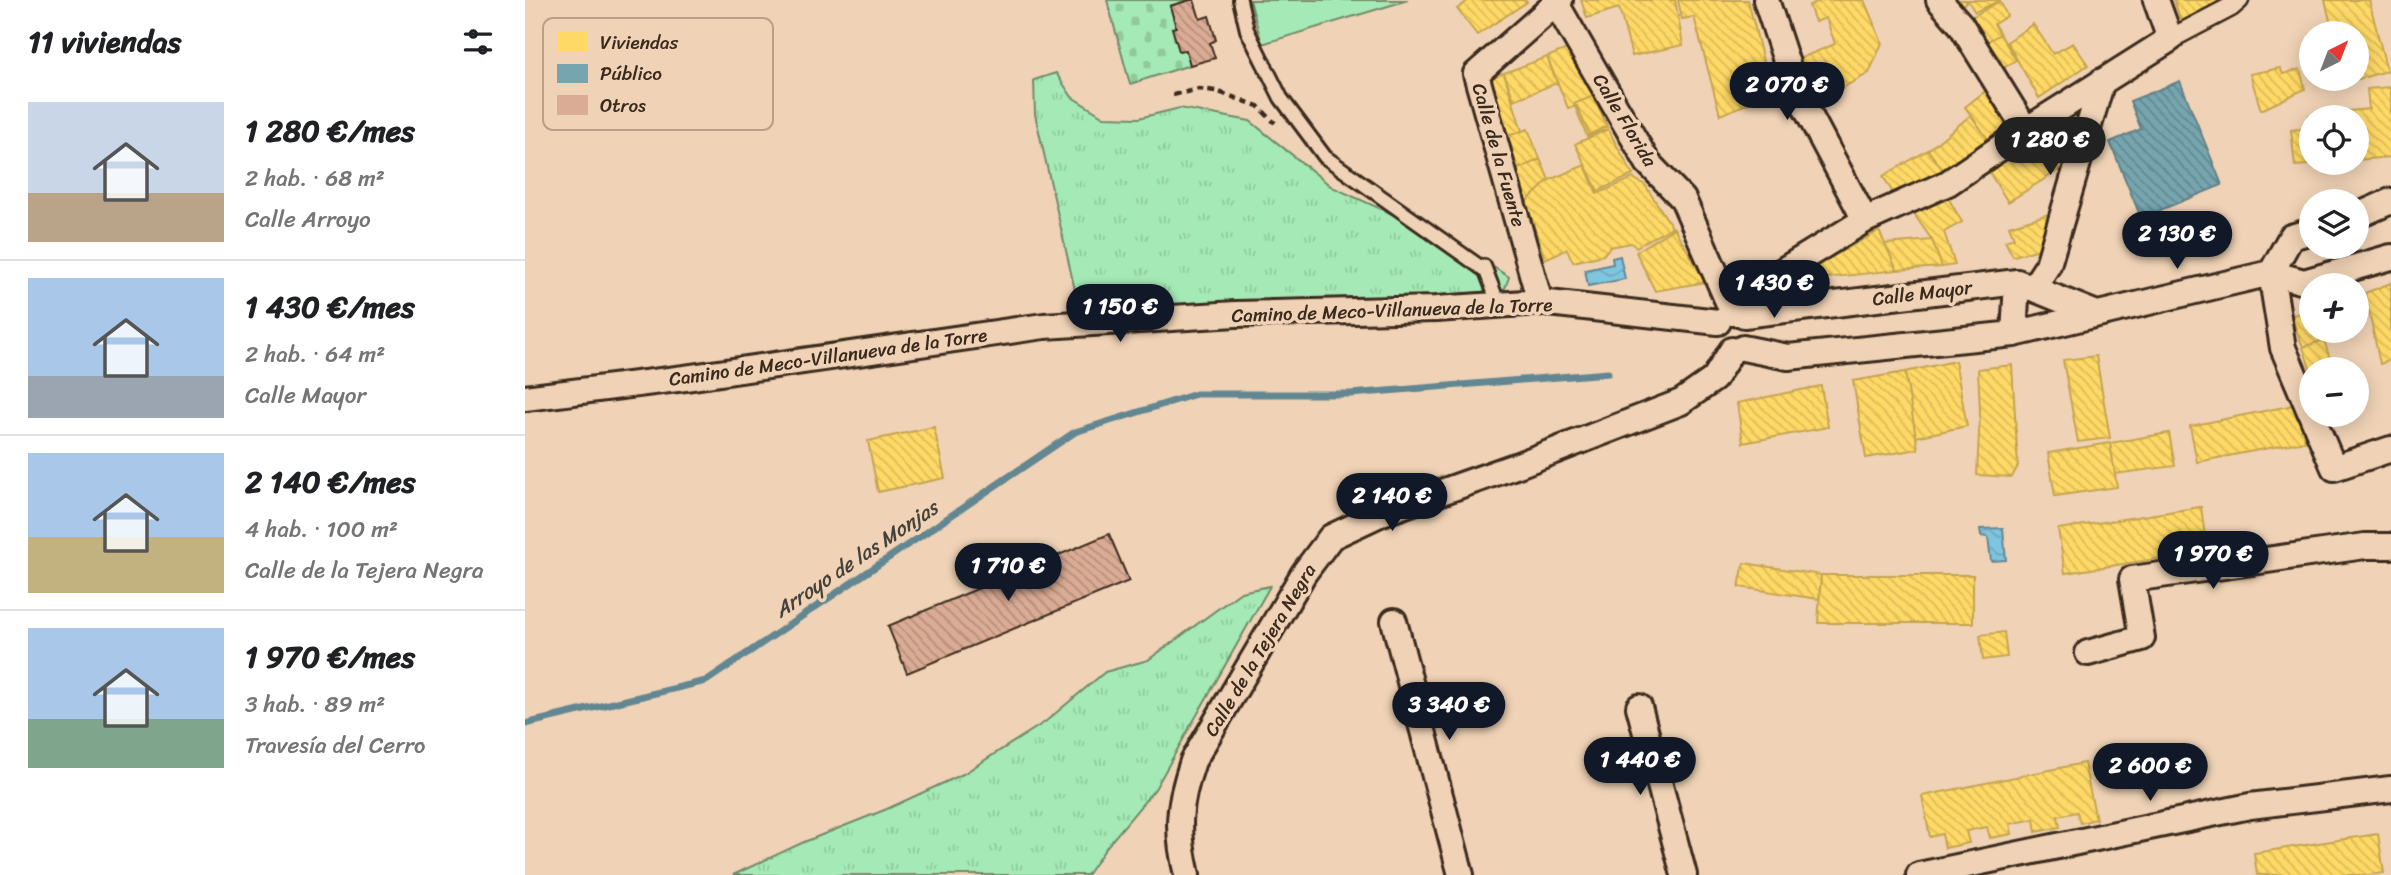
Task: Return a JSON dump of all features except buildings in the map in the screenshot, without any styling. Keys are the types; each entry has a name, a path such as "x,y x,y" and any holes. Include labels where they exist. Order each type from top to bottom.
{"street":[{"path":"1766,0 1795,88 1865,220"},
{"path":"1938,0 1961,25 2026,130"},
{"path":"2156,0 2170,39"},
{"path":"2238,0 2231,7 2170,39 1948,183 1865,220 1769,279 1716,333 1718,340 1725,348 1788,357 2014,334 2271,273 2304,282 2391,257"},
{"name":"Calle de la Fuente","path":"1541,302 1476,74 1556,1"},
{"name":"Calle Florida","path":"1556,1 1647,163 1683,199 1733,316"},
{"path":"2014,334 2025,285 2048,265 2102,82"},
{"path":"2369,211 2391,201"},
{"path":"2299,235 2291,237 2271,273 2283,348 2334,468 2391,449"},
{"name":"Calle Mayor","path":"1733,316 2025,285 2094,313"},
{"name":"Camino de Meco-Villanueva de la Torre","path":"525,398 685,378 1044,326 1236,314 1436,309 1541,302 1733,316"},
{"path":"1733,316 1752,323 1753,334 1749,344 1738,349"},
{"name":"Calle de la Tejera Negra","path":"1187,875 1179,845 1181,795 1193,761 1298,582 1331,537 1382,513 1518,465 1681,402 1714,379 1738,349"},
{"path":"2088,653 2142,638 2132,579 2365,546 2391,546"},
{"path":"1394,621 1461,875"},
{"path":"1639,707 1684,875"},
{"path":"1919,875 2251,806 2391,789"}],"lane":[{"path":"1240,0 1247,30 1281,98 1325,157 1486,271"},
{"path":"1480,257 1499,305"}],"path":[{"path":"1173,95 1199,89 1216,92 1258,106 1284,131"}],"green space":[{"path":"1107,0 1190,0 1170,6 1176,27 1173,28 1186,50 1190,65 1130,84"},
{"path":"1250,0 1408,0 1262,44"},
{"path":"1056,73 1072,97 1104,117 1139,118 1180,108 1250,121 1332,187 1452,241 1509,277 1499,305 1079,308 1035,114 1034,80"},
{"path":"1270,586 1155,789 1108,845 1087,875 733,875 963,774 1045,722 1105,672 1148,660 1241,592"}],"water":[{"path":"1620,256 1625,279 1588,286 1585,270 1613,264 1612,258"},
{"path":"2003,528 2006,560 1991,561 1988,537 1981,536 1980,529"}],"waterway":[{"name":"Arroyo de las Monjas","path":"525,724 706,681 1075,432 1196,394 1350,394 1608,373"}]}
